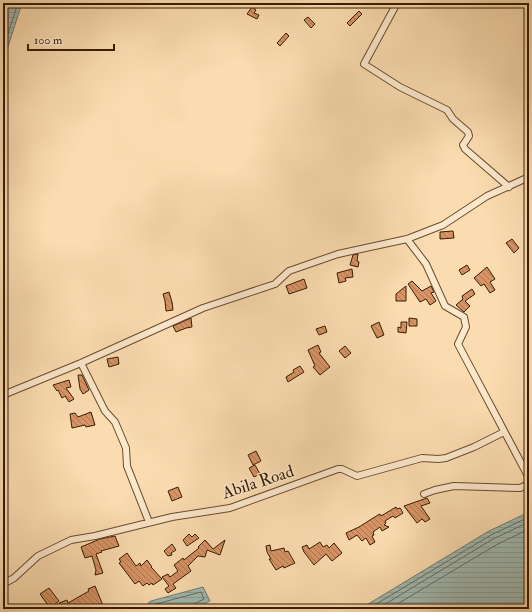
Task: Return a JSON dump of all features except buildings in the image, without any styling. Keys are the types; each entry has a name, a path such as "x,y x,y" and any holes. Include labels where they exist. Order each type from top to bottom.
{"street":[{"path":"398,3 364,64 400,87 447,110 453,119 468,132 468,136 463,144 465,149 509,187"},
{"path":"3,395 82,363 202,308 275,284 289,271 338,254 407,239 443,225 487,196 529,177"},
{"path":"407,239 426,264 445,306 464,318 466,327 458,344 529,478"},
{"path":"82,363 106,411 115,422 126,448 126,466 149,522"},
{"name":"Abila Road","path":"3,584 14,578 38,556 66,542 149,522 198,512 230,508 338,469 342,469 357,476 422,458 446,458 474,447 504,432"},
{"path":"424,494 454,486 520,488 529,484"}],"water":[{"path":"3,3 22,3 3,62"},
{"path":"529,512 529,609 360,609 489,531"},
{"path":"203,587 210,601 193,609 151,609 148,603 151,601"}]}
